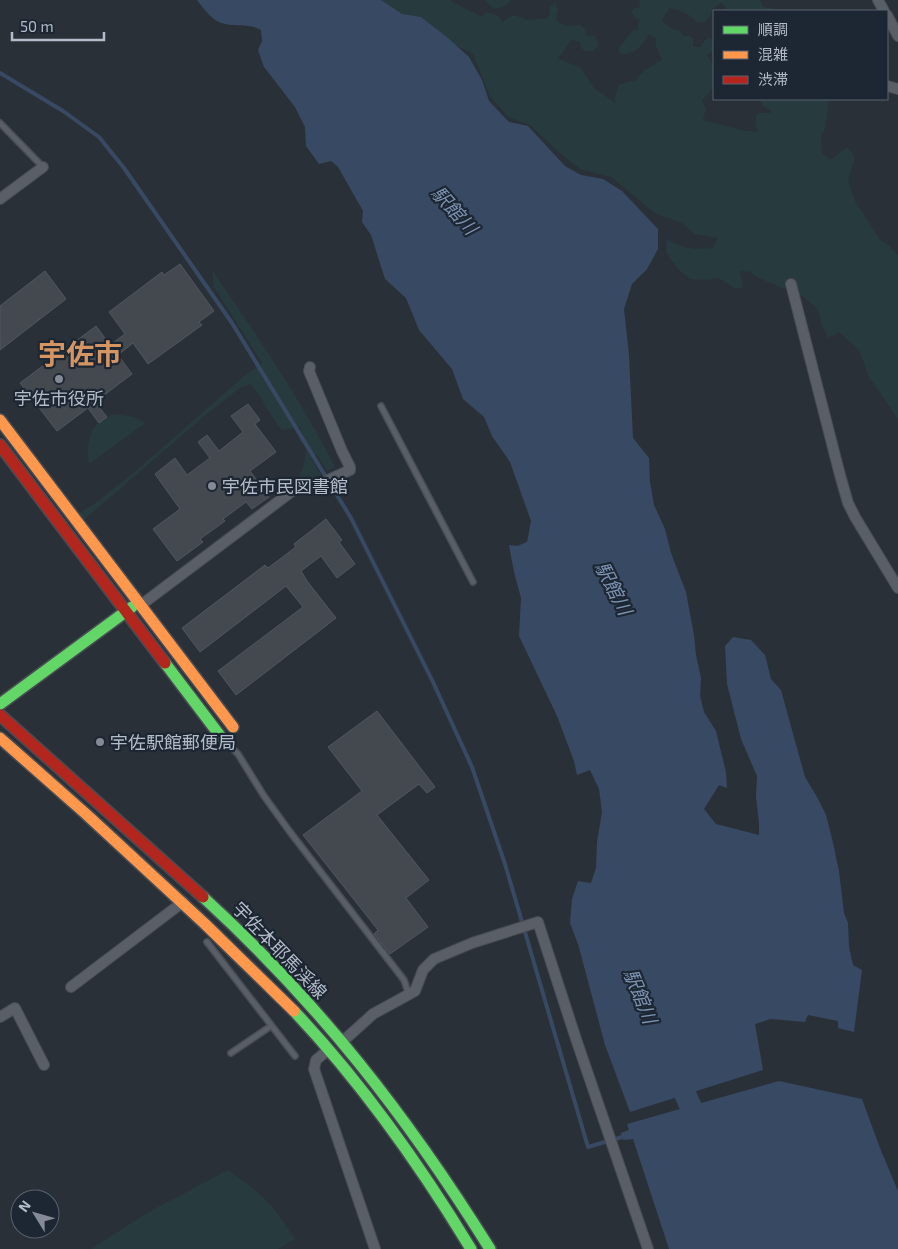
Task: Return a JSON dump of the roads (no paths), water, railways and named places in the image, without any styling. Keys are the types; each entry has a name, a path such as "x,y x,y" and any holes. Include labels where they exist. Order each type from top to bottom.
{"main road":[{"path":"0,420 233,727"},
{"path":"0,445 221,737"},
{"path":"0,704 126,611 139,604"},
{"name":"宇佐本耶馬渓線","path":"0,715 224,916 295,988 385,1094 426,1149 490,1249"},
{"name":"宇佐本耶馬渓線","path":"0,738 183,902 248,963 305,1022 401,1141 438,1194 471,1249"}],"street":[{"path":"888,18 898,36"},
{"path":"0,199 43,167"},
{"path":"791,284 848,504 898,588"},
{"path":"139,604 299,486 324,482 350,470 309,371 310,367"},
{"path":"71,987 183,902"},
{"path":"342,1042 373,1014 409,995 416,988 423,970 434,959 472,943 538,922 648,1249"},
{"path":"0,1017 16,1008 44,1065"},
{"path":"328,1050 316,1060 314,1069 375,1249"}],"lane":[{"path":"0,123 43,167"},
{"path":"381,406 473,582"},
{"path":"221,737 238,754 270,804 404,980 409,995"},
{"path":"207,942 295,1056"},
{"path":"232,1053 271,1026"}],"water":[{"path":"197,0 381,0 402,14 421,17 469,57 482,80 489,101 509,122 528,126 565,166 581,175 603,179 622,191 658,229 658,249 647,269 632,284 624,309 629,355 633,438 649,458 650,482 654,505 665,529 671,553 686,592 701,678 700,696 704,712 716,731 726,772 727,788 719,785 704,809 716,824 759,835 756,797 757,776 741,739 727,684 725,646 733,637 751,640 765,655 771,679 781,690 805,777 826,815 839,871 853,965 862,970 854,1032 838,1028 838,1021 808,1015 805,1022 771,1019 755,1024 763,1070 630,1112 605,1045 578,944 570,923 572,899 578,881 591,883 596,868 597,842 602,812 599,789 590,770 577,775 574,761 557,716 519,636 521,598 509,545 517,546 527,542 531,521 510,462 492,436 484,417 463,399 452,369 419,330 406,298 385,279 371,235 362,222 363,211 338,167 331,161 319,164 306,146 305,127 295,107 264,67 258,50 262,41 261,30 248,26 221,23 209,15"},
{"path":"779,1081 862,1099 898,1191 898,1249 669,1249 633,1139 623,1140 621,1133 629,1130 627,1124"}],"waterway":[{"path":"0,73 63,111 99,137 124,168 232,323 351,518 433,682 472,767 505,864 588,1147 622,1137"},
{"name":"駅館川","path":"673,1067 703,1134"}],"place":[{"name":"宇佐市役所","path":"59,379"},
{"name":"宇佐市民図書館","path":"212,486"},
{"name":"宇佐駅館郵便局","path":"100,742"}],"district":[{"name":"宇佐市","path":"80,353"}]}
